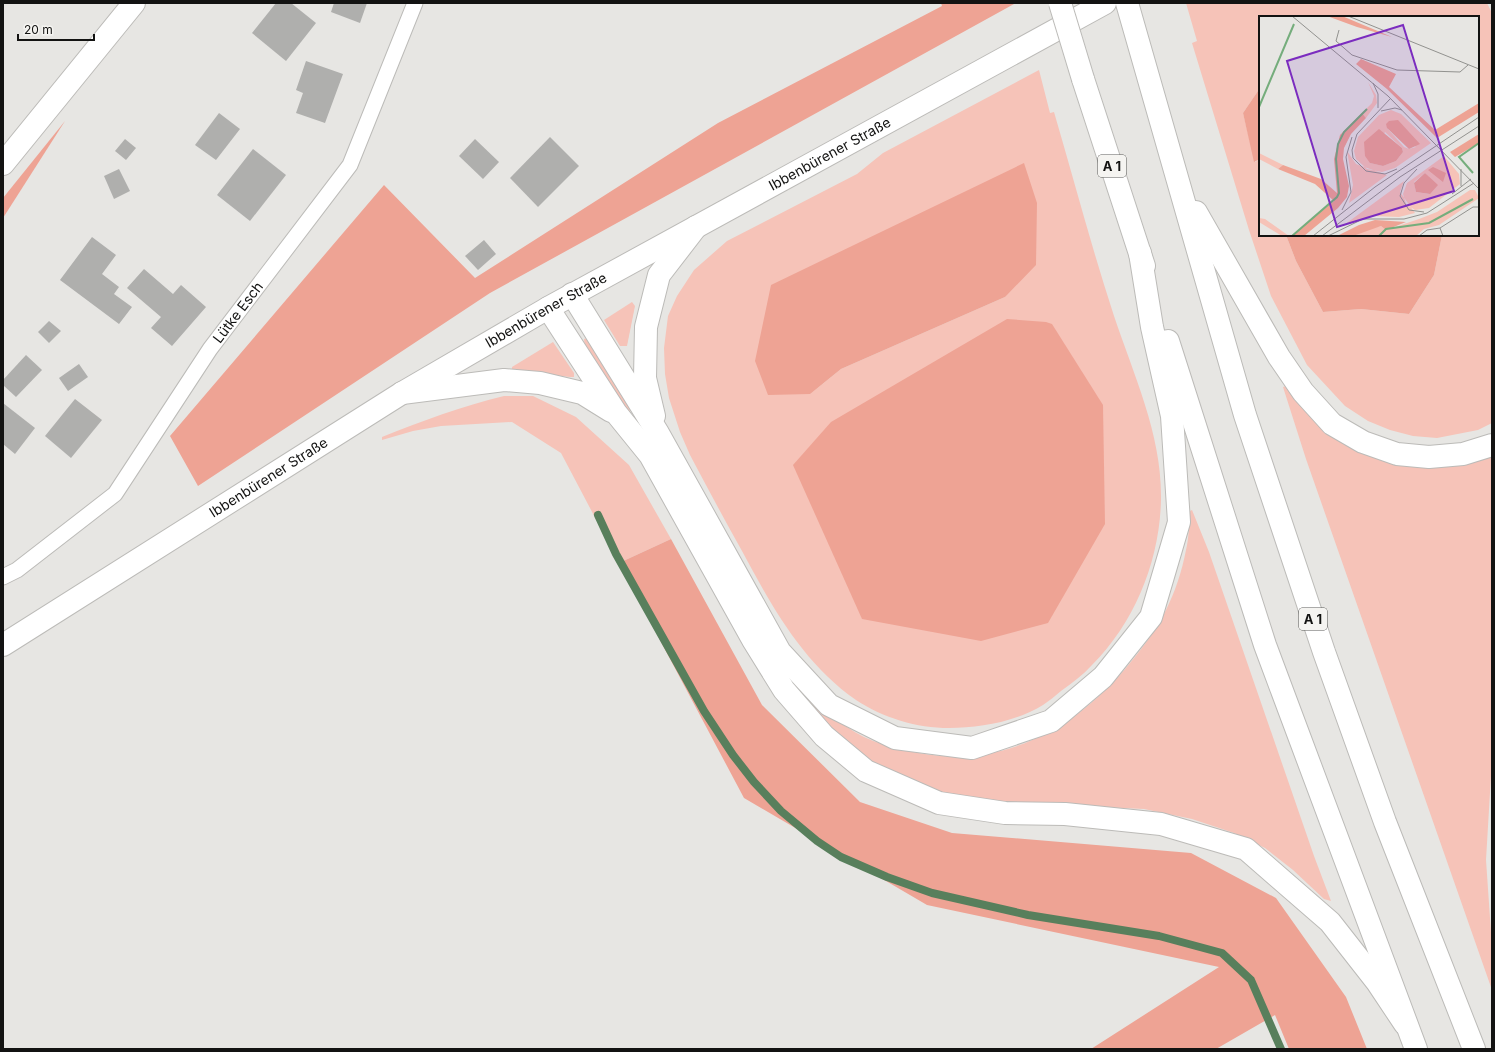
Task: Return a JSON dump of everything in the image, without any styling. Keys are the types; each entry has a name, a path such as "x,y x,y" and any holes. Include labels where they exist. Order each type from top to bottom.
{"main road":[{"path":"3,164 134,3"},
{"name":"A 1","path":"1060,3 1265,645 1416,1049"},
{"name":"Ibbenbürener Straße","path":"3,644 402,393 572,294 1105,3"},
{"name":"A 1","path":"1127,3 1245,415 1324,652 1386,822 1474,1049"},
{"path":"1178,181 1279,357 1303,392 1332,424 1363,442 1397,454 1429,457 1456,455 1492,445"},
{"path":"658,433 645,378 646,327 659,275 696,227"},
{"path":"572,294 658,433 780,652 829,705 895,738 972,748 1051,721 1103,677 1151,617 1179,522 1172,416 1152,327 1140,253"},
{"path":"548,308 616,413 650,455 753,640 784,690 824,736 866,772 939,803 1006,813 1065,814 1162,824 1246,849 1330,922 1377,982 1406,1024"},
{"path":"402,393 504,380 540,383 582,393 616,413"}],"lane":[{"name":"Lütke Esch","path":"3,577 17,570 115,494 210,349 350,165 415,3"}],"shaded area":[{"path":"941,3 1014,4 490,293 198,486 170,436 384,185 475,278 718,123 942,6"},
{"path":"1186,3 1487,3 1492,13 1492,423 1478,430 1437,438 1413,436 1390,430 1368,421 1345,406 1307,365 1271,296 1249,230 1192,43 1197,41"},
{"path":"1039,70 1050,113 1054,112 1106,291 1138,383 1152,429 1157,452 1161,499 1160,522 1156,545 1142,589 1121,630 1089,669 1045,703 1021,716 997,723 961,728 937,728 901,721 877,712 856,700 820,669 790,633 753,572 690,455 680,432 669,398 665,374 664,348 668,316 677,296 694,270 727,241 857,174 883,153","holes":["1037,204 1005,297 841,369 810,394"]},
{"path":"1259,89 1259,160 1254,162 1243,113"},
{"path":"65,121 3,218 3,198"},
{"path":"1024,163 1037,203 1036,265 1005,297 841,369 810,394 768,395 755,361 771,285"},
{"path":"1286,236 1442,236 1434,275 1409,314 1361,309 1323,312 1296,261"},
{"path":"632,302 635,306 627,346 620,346 604,320"},
{"path":"1007,319 1046,322 1052,324 1103,405 1105,524 1048,623 981,641 862,619 793,465 831,422"},
{"path":"588,338 631,408 629,412 626,411 585,349 584,339"},
{"path":"553,342 574,373 574,377 512,370 512,367"},
{"path":"1286,386 1365,451 1492,455 1492,759 1486,860 1492,947 1492,990 1306,459 1283,387"},
{"path":"504,396 533,396 576,417 629,465 671,539 619,563 561,453 512,422 441,426 413,431 382,440 382,437 457,409"},
{"path":"1192,510 1209,552 1331,901 1324,899 1293,870 1265,848 1234,833 1192,819 1144,809 997,802 956,797 893,777 844,744 795,689 797,686 829,714 855,732 874,741 904,750 938,756 970,756 1001,751 1030,741 1058,727 1084,709 1108,687 1150,638 1166,610 1178,581 1187,545 1190,511"},
{"path":"671,539 762,705 860,802 952,833 1191,853 1276,898 1346,997 1367,1049 1289,1049 1275,1015 1216,1049 1091,1049 1219,967 927,905 744,798 619,563"}],"building":[{"path":"276,3 291,3 316,23 286,61 252,33"},
{"path":"334,3 367,3 360,23 331,12"},
{"path":"306,61 343,74 325,123 296,113 303,93 296,90"},
{"path":"219,113 240,129 216,160 195,145"},
{"path":"550,137 579,166 538,207 510,178"},
{"path":"125,139 136,148 126,160 115,151"},
{"path":"475,139 499,162 483,179 459,156"},
{"path":"253,149 286,175 250,221 217,195"},
{"path":"119,169 130,191 114,199 104,176"},
{"path":"92,237 116,255 102,274 119,287 114,294 132,307 119,324 60,280"},
{"path":"484,240 496,254 478,270 465,256"},
{"path":"144,269 173,294 181,285 206,307 172,346 151,328 161,317 127,288"},
{"path":"49,321 61,331 49,343 38,332"},
{"path":"26,355 42,370 16,397 3,385 3,380"},
{"path":"79,364 88,377 68,391 59,378"},
{"path":"75,399 102,420 71,458 45,436"},
{"path":"3,403 35,428 15,454 3,444"}],"waterway":[{"path":"598,515 616,554 704,711 733,755 754,782 781,811 817,841 841,857 887,877 932,893 1028,915 1159,936 1222,953 1251,980 1281,1049"}]}
